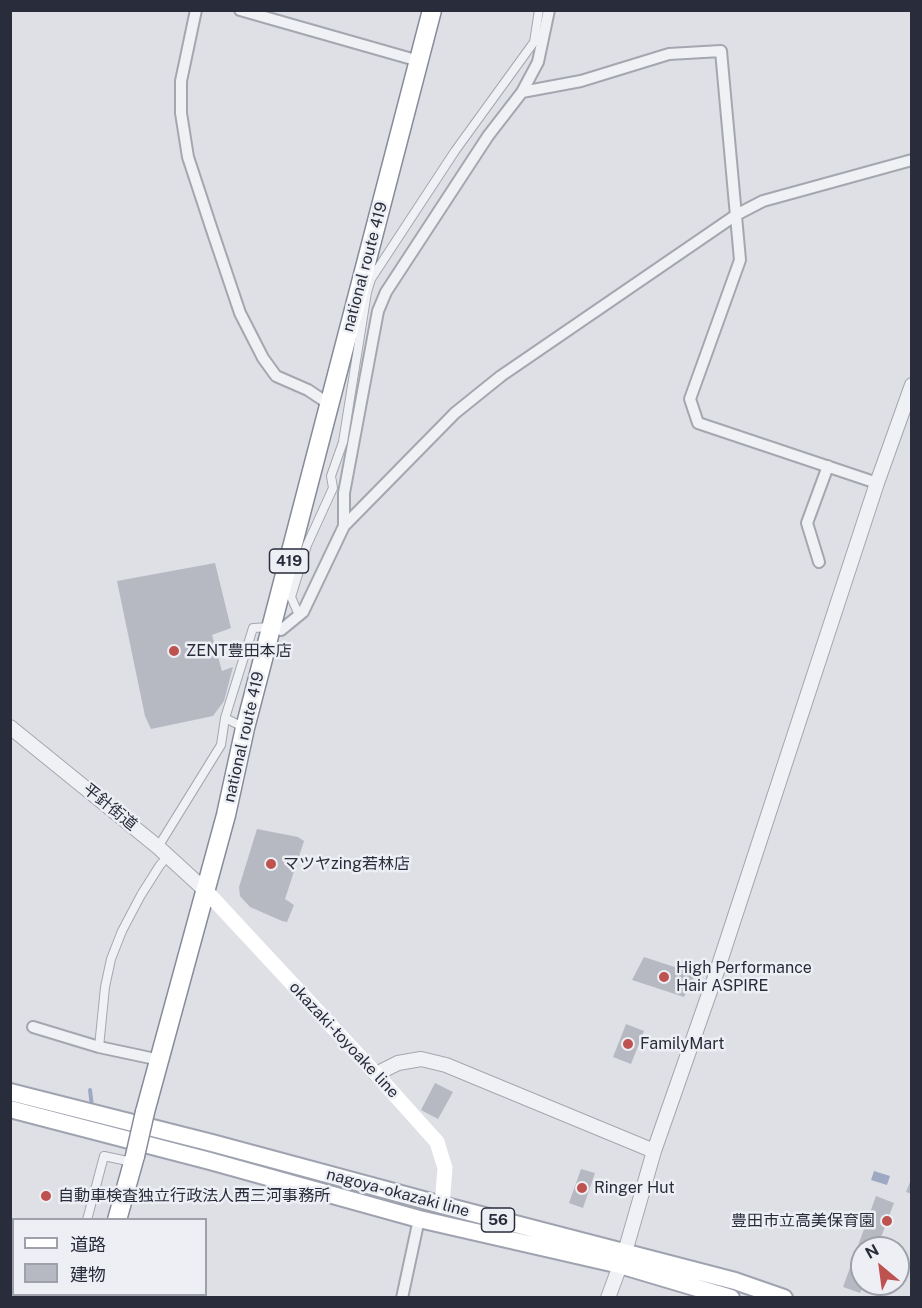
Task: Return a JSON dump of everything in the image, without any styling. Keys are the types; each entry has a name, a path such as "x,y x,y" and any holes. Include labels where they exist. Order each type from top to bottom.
{"highway":[{"name":"national route 419","path":"118,1218 226,815 244,728 432,10"}],"main road":[{"name":"okazaki-toyoake line","path":"206,891 437,1142 445,1168 442,1205"},
{"name":"nagoya-okazaki line","path":"10,1092 224,1146 442,1205 622,1258 731,1298"},
{"name":"nagoya-okazaki line","path":"10,1108 419,1219 735,1281 784,1298"}],"street":[{"path":"196,10 181,81 181,113 188,157 240,313 263,358 276,376 308,390 329,404"},
{"path":"240,10 419,61"},
{"path":"298,615 291,597 307,545 333,488 331,476 342,442 366,292 371,279 455,151 534,42 539,10"},
{"path":"344,526 344,493 378,311 386,292 488,136 522,92 538,62 549,10"},
{"path":"522,92 581,81 669,54 721,51 740,260 690,399 698,423 877,483"},
{"path":"99,1047 105,987 111,959 122,931 160,865 163,851 221,745 225,718 253,628 272,627 281,630 303,612 344,526 455,413 501,376 736,215 763,201 912,160"},
{"path":"608,1298 654,1151 716,974 877,483 912,385"},
{"path":"819,562 807,524 828,466"},
{"path":"225,718 244,728"},
{"name":"平針街道","path":"10,727 163,851 206,891"},
{"path":"33,1027 99,1047 160,1060"},
{"path":"376,1074 398,1063 421,1059 446,1065 654,1151"},
{"path":"88,1218 104,1156 134,1159"},
{"path":"402,1298 419,1219"}],"water":[{"path":"874,1171 890,1176 887,1185 871,1180"}],"building":[{"name":"ZENT豊田本店","path":"215,563 231,628 212,635 222,671 233,667 224,701 213,716 151,729 145,716 117,581"},
{"name":"マツヤzing若林店","path":"257,829 298,837 304,841 285,899 294,905 287,922 250,907 240,896 239,887"},
{"name":"High Performance Hair ASPIRE","path":"644,957 696,974 684,997 632,980"},
{"name":"FamilyMart","path":"626,1024 644,1031 631,1064 613,1057"},
{"path":"435,1083 453,1092 438,1119 421,1110"},
{"name":"Ringer Hut","path":"581,1169 595,1173 583,1208 569,1203"},
{"path":"912,1177 912,1194 906,1192"},
{"path":"876,1196 894,1203 882,1236 861,1236"},
{"path":"850,1268 850,1289 843,1287"}],"waterway":[{"path":"90,1090 92,1107"}],"place":[{"name":"ZENT豊田本店","path":"174,651"},
{"name":"マツヤzing若林店","path":"271,864"},
{"name":"High Performance Hair ASPIRE","path":"664,977"},
{"name":"FamilyMart","path":"628,1044"},
{"name":"Ringer Hut","path":"582,1188"},
{"name":"自動車検査独立行政法人西三河事務所","path":"46,1196"},
{"name":"豊田市立高美保育園","path":"887,1221"}]}
